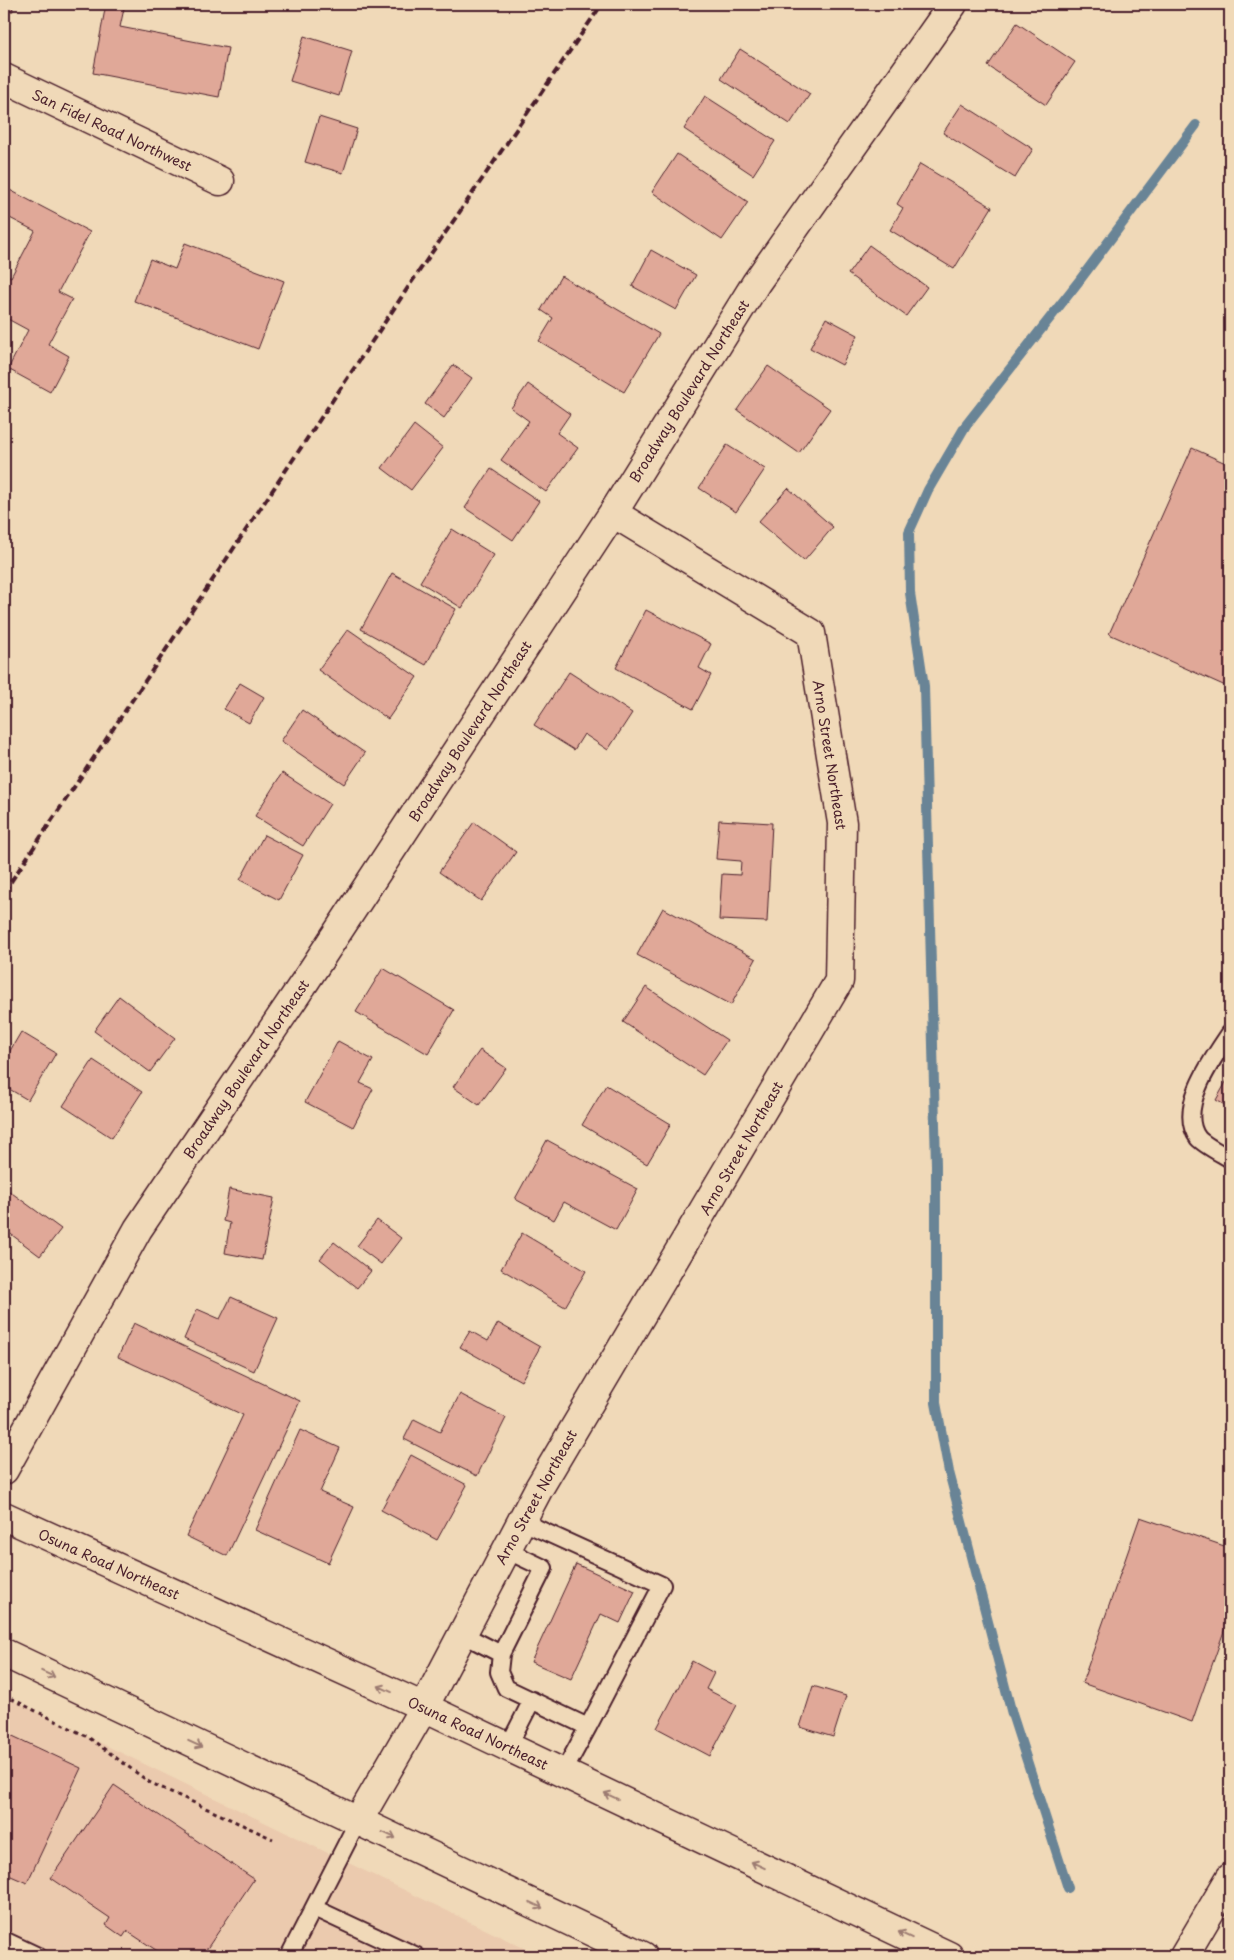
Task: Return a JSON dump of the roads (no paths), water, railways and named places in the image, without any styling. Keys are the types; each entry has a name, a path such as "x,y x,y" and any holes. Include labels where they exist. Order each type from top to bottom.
{"street":[{"name":"Broadway Boulevard Northeast","path":"4,1470 138,1229 312,972 613,513 756,283 954,4"},
{"name":"San Fidel Road Northwest","path":"4,78 220,181"},
{"name":"Arno Street Northeast","path":"358,1821 424,1707 539,1488 839,981 842,823 811,633 613,513"},
{"name":"Osuna Road Northeast","path":"4,1516 424,1707 948,1956"},
{"path":"4,1653 643,1956"},
{"path":"1184,1956 1230,1878"}],"lane":[{"path":"1230,1033 1204,1072 1194,1099 1192,1121 1198,1138 1230,1159"},
{"path":"521,1521 662,1585 563,1773"},
{"path":"506,1550 544,1568 501,1654 499,1672 506,1688 588,1726"},
{"path":"462,1634 501,1654"},
{"path":"508,1747 532,1700"},
{"path":"289,1956 358,1821"},
{"path":"314,1908 416,1956"},
{"path":"4,1940 38,1956"}],"waterway":[{"path":"1068,1888 1012,1714 949,1472 936,1403 936,1165 924,686 910,593 909,532 928,490 966,425 1079,281 1196,125"}],"railway":[{"path":"4,892 411,283 602,4"}]}
